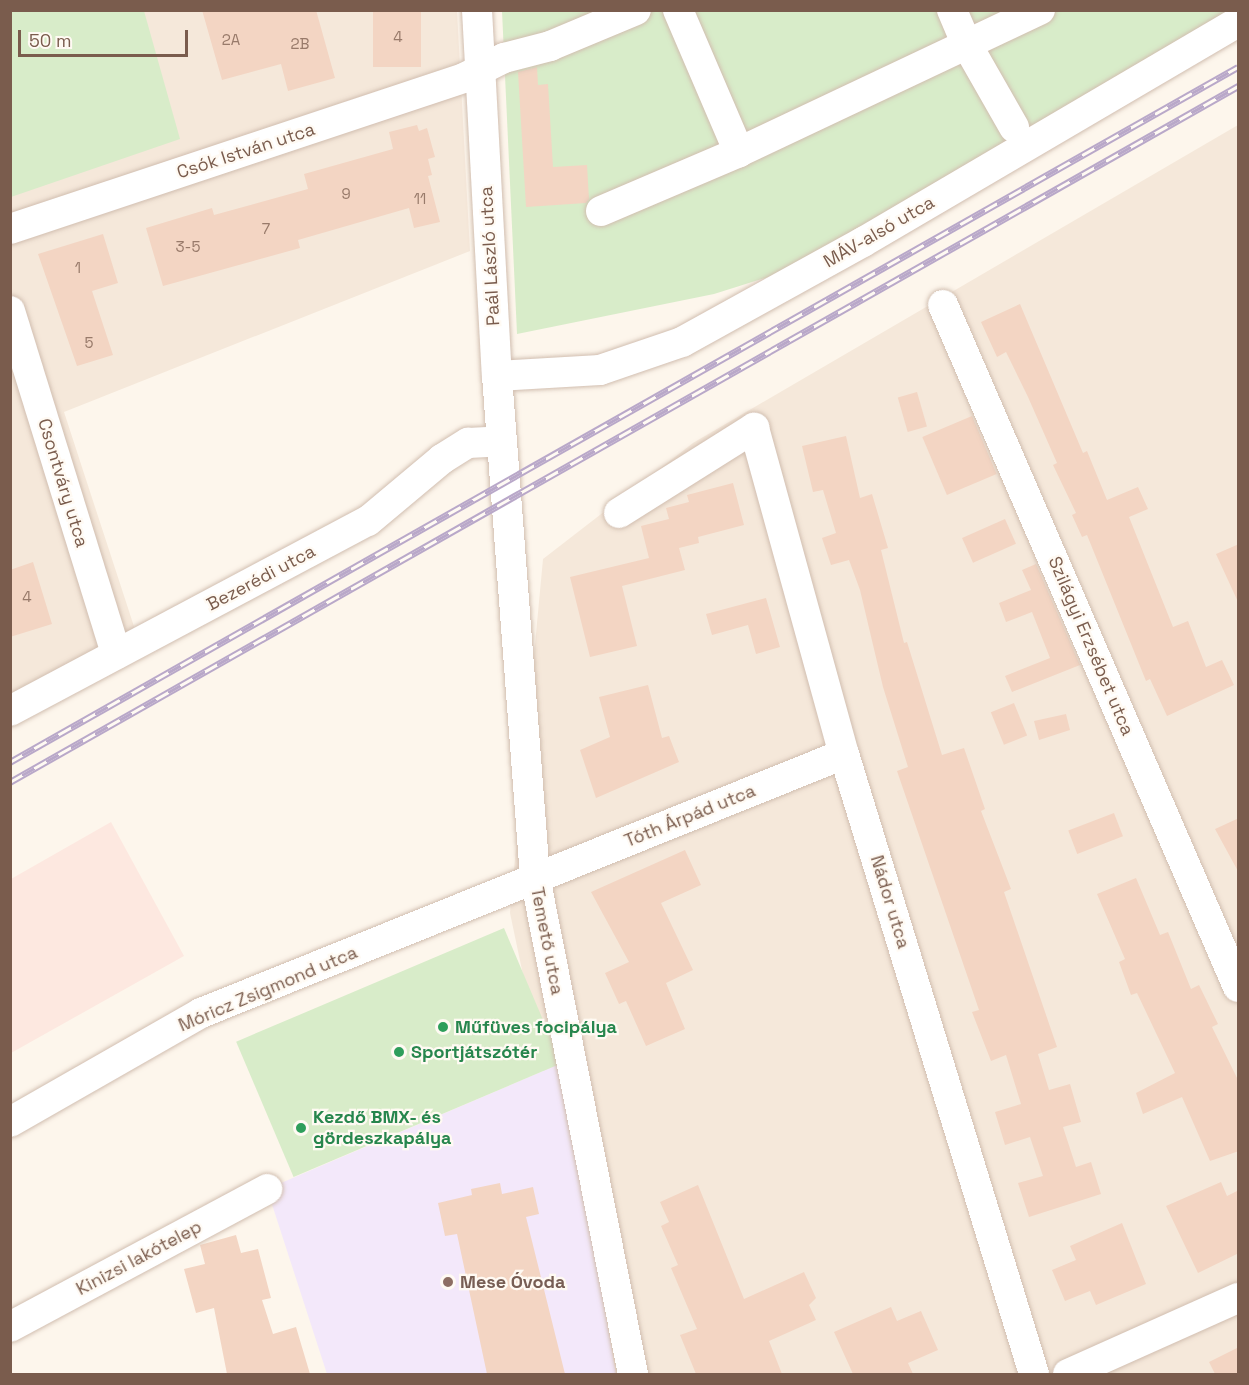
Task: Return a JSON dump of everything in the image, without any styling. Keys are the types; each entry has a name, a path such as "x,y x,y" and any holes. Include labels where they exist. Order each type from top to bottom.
{"street":[{"name":"Paál László utca","path":"477,10 496,376 509,501"},
{"name":"Csók István utca","path":"10,229 367,112 636,10"},
{"path":"678,10 739,152"},
{"path":"952,10 966,43 1014,127"},
{"path":"601,211 739,152 1040,10"},
{"name":"MÁV-alsó utca","path":"496,376 600,370 682,342 862,242 1239,22"},
{"name":"Szilágyi Erzsébet utca","path":"943,305 1239,987"},
{"name":"Csontváry utca","path":"10,311 116,654"},
{"name":"Nádor utca","path":"619,513 754,428 844,754 1034,1374"},
{"name":"Bezerédi utca","path":"10,711 368,521 442,459 468,443 502,441"},
{"name":"Temető utca","path":"509,501 535,878 633,1374"},
{"name":"Tóth Árpád utca","path":"535,878 844,754"},
{"name":"Móricz Zsigmond utca","path":"10,1122 201,1013 535,878"},
{"name":"Kinizsi lakótelep","path":"10,1327 267,1189"},
{"path":"1068,1374 1239,1298"}],"shaded area":[{"path":"11,11 457,11 470,251 64,412 142,651 11,720"},
{"path":"1238,125 1238,1374 607,1374 510,913 543,559 693,443"},
{"path":"111,822 184,956 11,1053 11,879"},
{"name":"Mese Óvoda","path":"562,1063 616,1374 327,1374 267,1189"}],"green space":[{"path":"1238,10 864,247 714,294 517,334 502,11"},
{"path":"10,11 144,11 180,139 11,197"},
{"name":"Sportjátszótér","path":"504,928 561,1063 294,1177 236,1042"}],"building":[{"path":"202,10 316,10 335,78 288,91 281,64 222,80"},
{"path":"373,10 421,10 421,67 373,67"},
{"path":"537,67 538,85 548,84 553,167 587,165 589,199 586,203 526,207 518,72"},
{"path":"417,125 419,131 427,128 435,157 428,159 432,175 428,176 440,222 414,228 409,208 298,240 300,248 163,286 146,228 212,208 214,215 308,189 304,174 393,149 389,132"},
{"path":"103,234 118,283 92,291 113,355 77,366 38,254"},
{"path":"1020,304 1083,453 1087,451 1107,500 1138,487 1148,509 1129,517 1173,627 1188,621 1206,667 1222,660 1234,685 1167,716 1150,679 1146,681 1087,535 1082,537 1072,515 1076,513 1053,465 1057,463 1028,397 1006,352 997,357 981,322"},
{"path":"917,392 927,427 908,432 898,398"},
{"path":"972,416 997,474 947,495 922,437"},
{"path":"846,436 860,498 872,494 888,548 881,550 904,643 907,642 942,755 964,748 985,809 981,811 1011,889 1004,892 1057,1047 1038,1054 1049,1090 1070,1084 1081,1122 1063,1127 1076,1167 1091,1162 1101,1194 1029,1217 1018,1183 1043,1176 1030,1137 1005,1145 995,1112 1021,1104 1006,1055 991,1061 972,1012 979,1010 897,771 908,767 883,687 860,590 849,560 831,565 822,538 836,533 823,490 813,492 802,446"},
{"path":"733,483 744,525 698,537 699,543 679,548 685,570 622,586 637,646 590,657 570,577 649,558 641,526 669,519 666,508 689,502 687,495"},
{"path":"1005,519 1016,544 973,563 962,538"},
{"path":"1239,544 1239,604 1216,554"},
{"path":"33,562 52,624 10,637 10,570"},
{"path":"1036,564 1080,665 1012,692 1005,676 1050,658 1032,612 1006,622 999,603 1031,590 1022,570"},
{"path":"766,598 780,647 756,654 748,625 712,635 706,614"},
{"path":"648,685 662,738 669,736 679,762 596,798 580,750 610,737 599,697"},
{"path":"1014,703 1027,735 1004,745 991,712"},
{"path":"1066,714 1070,730 1039,740 1034,721"},
{"path":"1114,813 1123,836 1077,854 1068,831"},
{"path":"1239,818 1239,873 1215,829"},
{"path":"685,850 701,885 661,903 693,970 666,983 685,1029 646,1046 626,1001 619,1004 605,973 629,962 591,892"},
{"path":"1136,878 1160,935 1168,932 1191,989 1199,985 1218,1024 1212,1027 1239,1082 1239,1151 1210,1161 1182,1097 1143,1114 1136,1093 1175,1073 1137,993 1131,995 1119,962 1125,959 1097,894"},
{"path":"1221,1182 1227,1196 1239,1190 1239,1253 1198,1273 1166,1206"},
{"path":"500,1183 502,1194 533,1187 539,1214 526,1217 565,1374 487,1374 457,1234 445,1236 438,1203 472,1195 471,1189"},
{"path":"698,1185 744,1299 804,1272 816,1298 809,1305 816,1320 769,1341 782,1374 696,1374 680,1335 697,1329 671,1268 678,1265 661,1226 669,1222 660,1202"},
{"path":"1122,1223 1146,1284 1096,1305 1090,1291 1065,1301 1052,1270 1076,1260 1070,1246"},
{"path":"236,1235 241,1253 258,1249 271,1298 262,1300 273,1334 296,1327 310,1374 227,1374 214,1308 196,1313 184,1269 205,1264 200,1245"},
{"path":"891,1307 897,1321 921,1311 938,1350 908,1363 913,1374 853,1374 834,1332"},
{"path":"1239,1347 1239,1374 1215,1374 1209,1362"}],"railway":[{"path":"10,762 1238,67"},
{"path":"10,782 1238,86"}],"place":[{"name":"Műfüves focipálya","path":"443,1027"},
{"name":"Sportjátszótér","path":"399,1052"},
{"name":"Kezdő BMX- és gördeszkapálya","path":"301,1128"},
{"name":"Mese Óvoda","path":"448,1282"}]}
